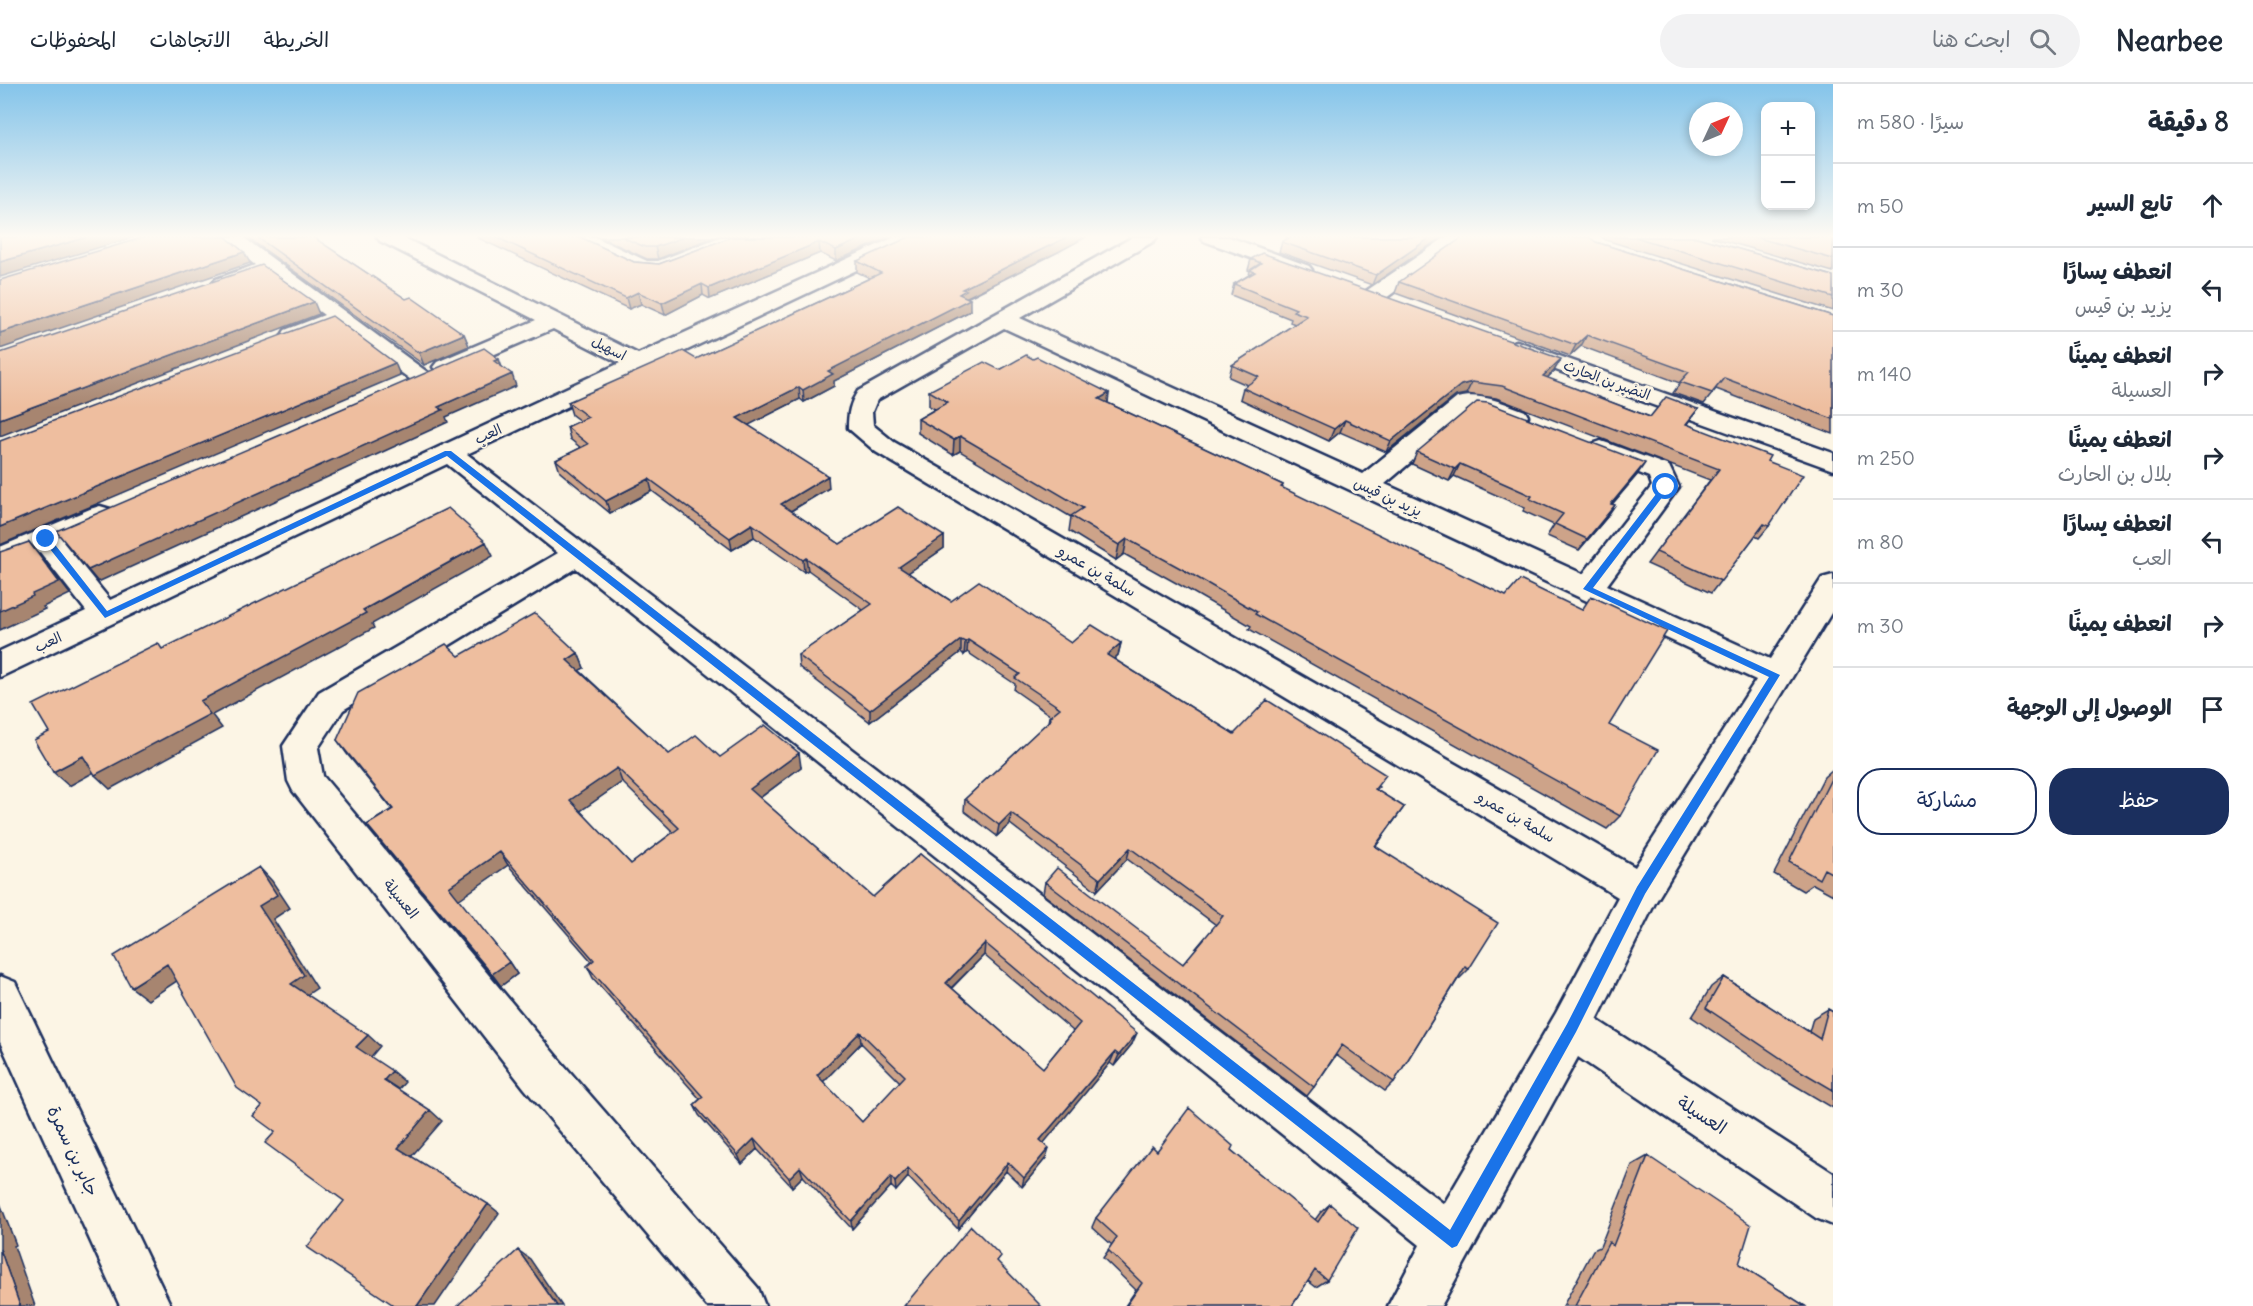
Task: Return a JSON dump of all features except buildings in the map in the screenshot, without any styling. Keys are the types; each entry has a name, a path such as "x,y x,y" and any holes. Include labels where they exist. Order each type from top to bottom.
{"street":[{"path":"309,294 340,317 411,382 554,321"},
{"name":"اسهيل","path":"500,294 638,363"},
{"name":"العب","path":"0,665 448,452 788,294"},
{"name":"سلمة بن عمرو","path":"1044,294 867,396 860,412 861,428 885,447 1641,891"},
{"path":"1369,294 1397,304"},
{"path":"274,342 340,317"},
{"name":"يزيد بن قيس","path":"1001,318 1775,675"},
{"name":"النضير بن الحارث","path":"1497,341 1833,462"},
{"path":"1366,486 1466,403 1487,405 1541,426"},
{"path":"1574,438 1660,472 1666,487 1588,589"},
{"path":"448,452 1452,1240"},
{"path":"0,558 121,506"},
{"path":"46,539 105,615"},
{"name":"العسيلة","path":"578,554 331,701 300,746 306,781 541,1073 740,1306"},
{"path":"1413,1306 1571,1028 1641,891 1833,585"},
{"name":"جابر بن سمرة","path":"2,1007 146,1306"},
{"name":"العسيلة","path":"1571,1028 1833,1201"}],"route":[{"path":"46,539 105,615 448,452 1452,1240 1571,1028 1641,891 1775,675 1588,589 1666,487"}]}
